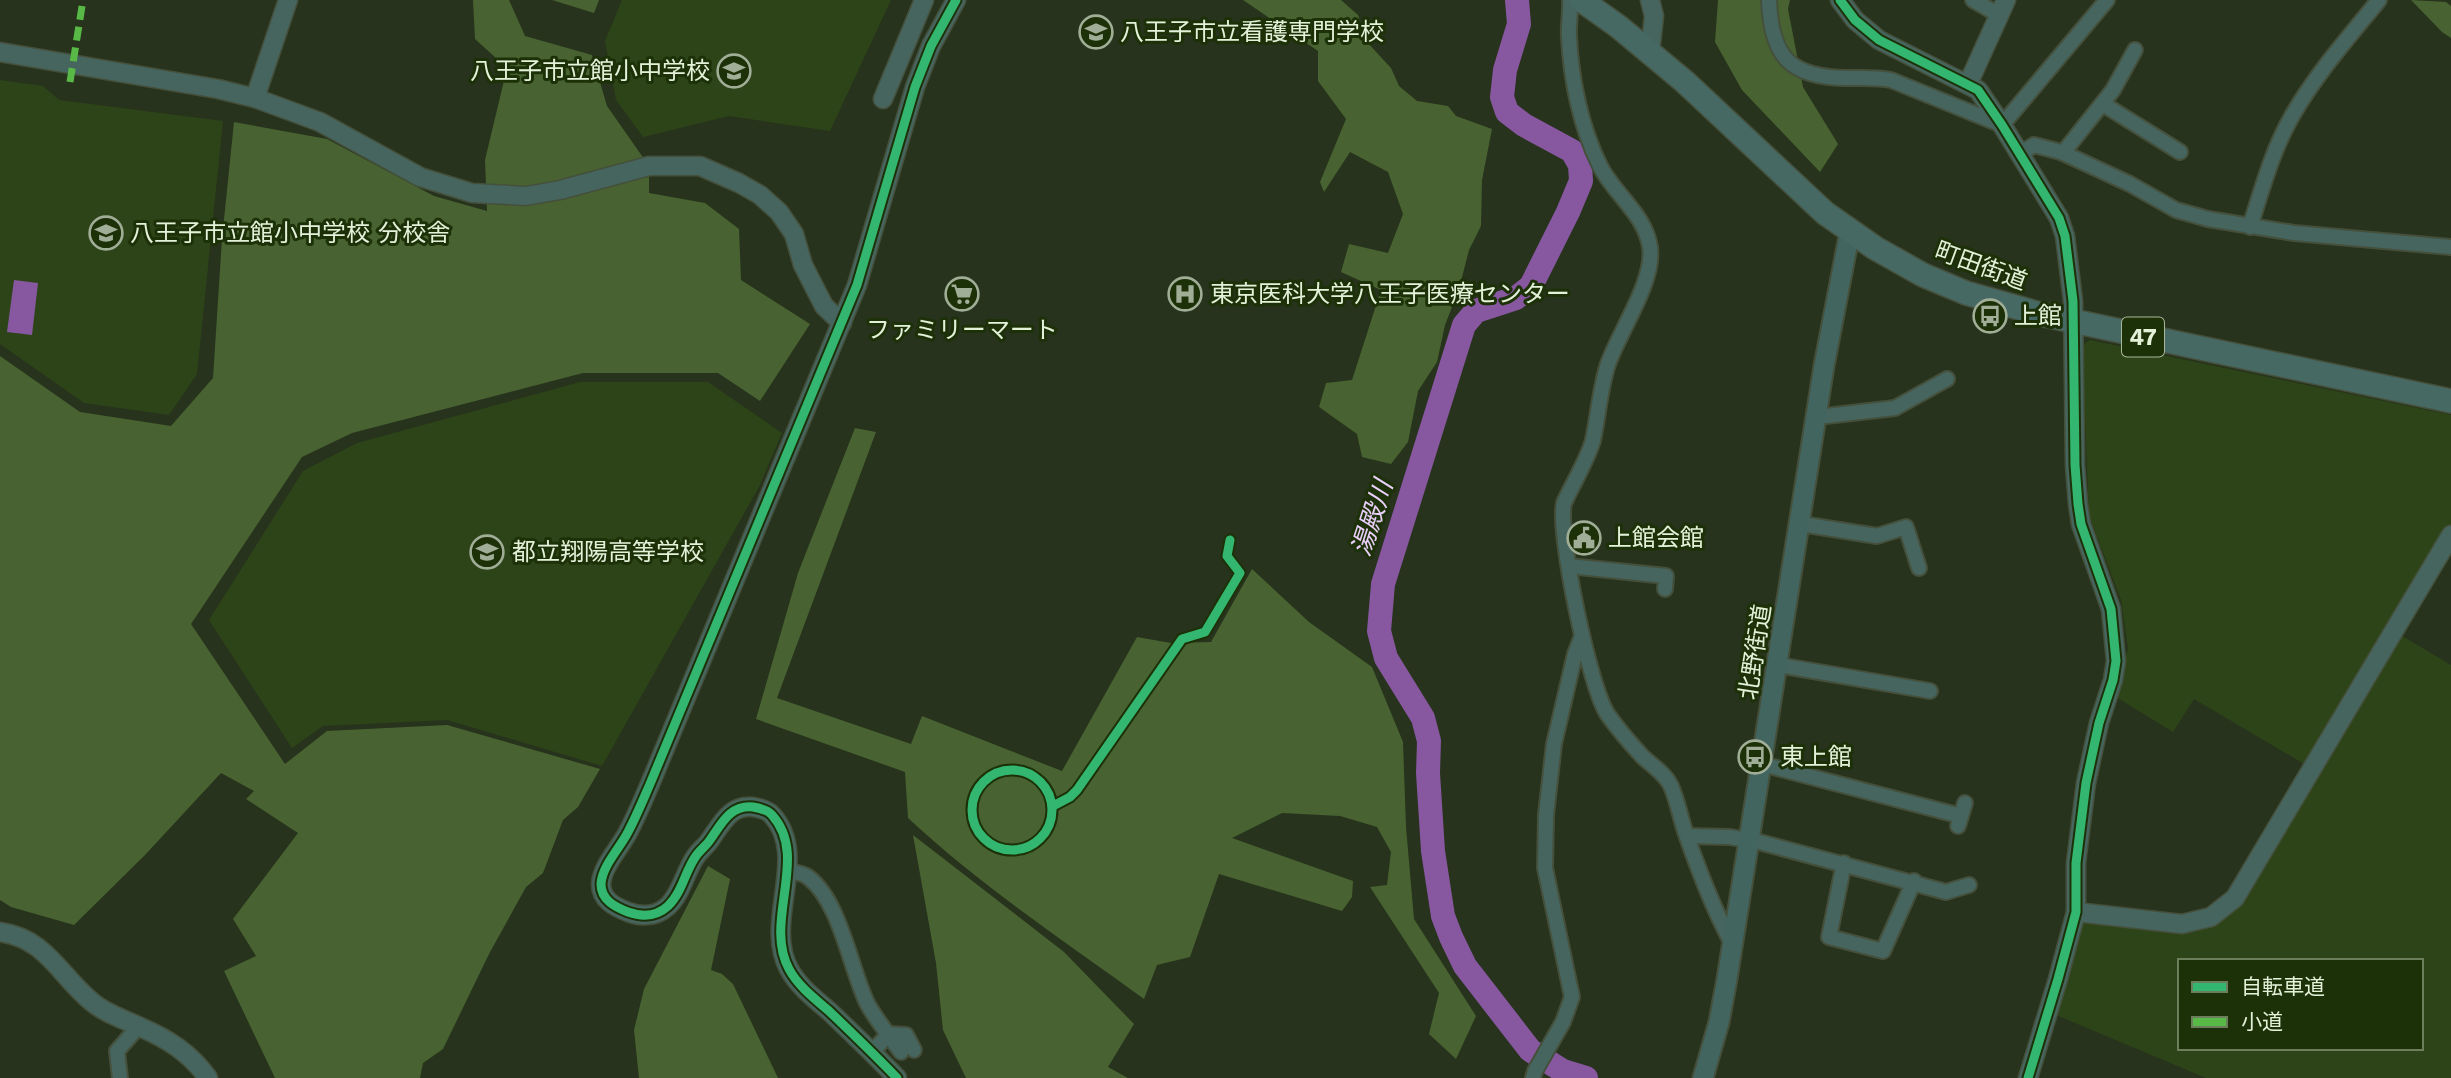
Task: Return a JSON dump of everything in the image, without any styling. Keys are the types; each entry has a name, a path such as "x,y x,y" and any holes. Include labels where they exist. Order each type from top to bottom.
{"main road":[{"name":"町田街道","path":"1581,0 1685,82 1798,189 1850,231 1906,265 1952,288 1994,302 2073,321 2451,401"},
{"name":"北野街道","path":"1703,1078 1719,1022 1733,945 1817,417 1850,231"}],"street":[{"path":"255,98 288,0"},
{"path":"883,99 924,0"},
{"path":"897,1078 803,987 789,969 779,932 788,871 787,849 771,814 759,808 744,807 732,811 696,856 676,897 659,912 648,916 622,910 603,896 601,883 650,784 842,323 857,285 915,87 931,46 956,0"},
{"path":"1570,0 1570,54 1579,108 1601,168 1638,218 1650,244 1650,254 1647,276 1608,364 1592,443 1564,503 1562,512 1569,566 1587,660 1602,706 1625,737 1667,779 1719,920 1733,945"},
{"path":"1650,0 1654,16 1650,52"},
{"path":"1769,0 1774,39 1790,64 1804,73 1820,77 1877,77 1891,80 2002,125"},
{"path":"1840,0 1855,20 1880,40 1968,84 1982,94 2063,224 2073,301 2074,452 2078,504 2081,524 2111,609 2116,670 2099,723 2083,804 2076,863 2076,912 2059,979 2028,1078"},
{"path":"1968,84 2002,8 1973,0"},
{"path":"2002,125 2108,0"},
{"path":"2250,227 2271,161 2292,117 2321,71 2379,0"},
{"path":"2063,153 2103,104 2135,50"},
{"path":"0,52 218,89 255,98 320,122 420,177 450,188 482,195 544,193 649,166 700,166 760,195 779,212 794,234 803,265 824,306 842,323"},
{"path":"2103,104 2180,152"},
{"path":"2020,154 2034,145 2063,153 2130,184 2185,214 2250,227 2451,247"},
{"path":"1817,417 1895,408 1947,379"},
{"path":"1801,524 1877,536 1906,527 1919,568"},
{"path":"2076,912 2182,924 2211,917 2235,898 2451,535"},
{"path":"1569,566 1666,576 1665,589"},
{"path":"1534,1074 1563,1022 1572,997 1545,868 1546,815 1555,744 1575,654 1582,635"},
{"path":"1778,665 1930,691"},
{"path":"1762,764 1962,815"},
{"path":"1687,836 1750,840 1914,881 1946,892 1969,885"},
{"path":"1844,863 1829,937 1883,951 1914,881"},
{"path":"788,871 808,877 826,897 869,1006 889,1034 908,1051"},
{"path":"2,935 34,943 92,1003 168,1040 185,1051 208,1078"},
{"path":"120,1078 117,1051 139,1026"},
{"path":"872,1052 889,1034"}],"shaded area":[{"path":"473,0 509,0 525,36 592,55 607,106 649,166 649,193 705,203 739,229 741,280 810,324 760,401 718,373 583,373 352,433 302,457 191,624 285,764 327,731 447,725 600,769 578,807 563,820 543,873 526,887 489,954 443,1049 423,1063 420,1078 275,1078 224,971 256,956 233,919 298,833 246,799 254,791 221,773 144,856 74,925 11,907 0,900 0,356 80,412 171,426 213,378 222,239 234,122 327,139 434,196 487,211 485,160 507,68 475,39"},
{"path":"552,0 599,0 594,13"},
{"name":"八王子市立館小中学校","path":"622,0 891,0 830,131 729,116 643,137 616,100 605,41"},
{"path":"1243,0 1341,0 1358,15 1368,43 1391,68 1399,86 1417,101 1448,106 1456,116 1492,129 1482,180 1481,226 1469,250 1459,289 1445,325 1437,362 1418,391 1408,442 1391,464 1362,457 1357,434 1319,407 1326,383 1352,380 1381,290 1341,272 1349,244 1388,253 1403,214 1388,172 1350,152 1324,192 1320,182 1346,119 1318,81 1318,51"},
{"path":"1718,0 1790,0 1788,9 1803,87 1838,144 1820,172 1742,90 1715,42"},
{"path":"2411,0 2446,2 2451,6 2451,38 2442,32"},
{"name":"八王子市立館小中学校 分校舎","path":"0,80 43,86 59,100 223,121 197,374 169,415 84,403 0,344"},
{"path":"14,280 38,283 32,335 7,332"},
{"path":"2090,340 2451,415 2451,535 2394,631 2451,665 2451,1078 2206,1078 2049,1012 2076,912 2178,925 2213,916 2311,768 2194,699 2173,732 2116,697 2128,648 2121,600 2089,515 2082,345"},
{"name":"都立翔陽高等学校","path":"580,382 708,382 782,433 760,485 602,766 447,720 323,726 292,748 209,620 303,471 357,443"},
{"path":"855,428 876,432 777,698 911,744 922,716 1062,771 1137,637 1171,643 1211,642 1252,569 1309,622 1372,667 1403,742 1406,827 1414,919 1476,1016 1456,1059 1429,1034 1439,993 1370,887 1387,885 1391,852 1377,827 1340,816 1282,813 1232,838 1353,881 1352,897 1342,911 1219,874 1190,957 1157,965 1144,999 993,890 908,818 905,772 756,719 798,573"},
{"path":"913,835 1064,952 1134,1024 1108,1067 1128,1078 966,1078 943,1030 936,963"},
{"path":"708,866 730,879 711,970 722,974 733,984 778,1078 639,1078 634,1030 644,989"}],"waterway":[{"name":"湯殿川","path":"1517,0 1519,24 1505,70 1502,97 1507,112 1524,125 1572,151 1580,165 1581,181 1531,286 1516,298 1476,311 1464,325 1383,584 1379,631 1386,658 1423,718 1429,741 1428,773 1433,851 1443,916 1451,937 1465,966 1530,1050 1563,1071 1586,1078"}],"marked path":[{"path":"70,82 83,0"}],"cycle path":[{"path":"897,1078 807,992 789,969 782,950 781,931 787,850 783,832 768,812 755,807 745,807 727,816 696,856 673,901 659,912 638,915 618,908 606,899 601,884 602,877 628,832 650,784 857,285 915,87 931,46 956,0"},
{"path":"1840,0 1855,20 1879,40 1978,90 2059,218 2065,236 2073,301 2078,504 2081,524 2111,609 2116,661 2086,783 2076,863 2076,912 2028,1078"},
{"path":"1053,806 1077,790 1182,639 1205,632 1240,573 1227,556 1230,540"},
{"path":"1012,770 1027,773 1040,782 1049,795 1052,810 1049,825 1040,838 1027,847 1012,850 997,847 984,838 975,825 972,810 975,795 984,782 997,773 1012,770"}],"place":[{"name":"八王子市立看護専門学校","path":"1096,32"},
{"name":"八王子市立館小中学校","path":"734,71"},
{"name":"八王子市立館小中学校 分校舎","path":"106,233"},
{"name":"ファミリーマート","path":"962,294"},
{"name":"東京医科大学八王子医療センター","path":"1185,294"},
{"name":"上館","path":"1990,316"},
{"name":"上館会館","path":"1584,538"},
{"name":"都立翔陽高等学校","path":"487,552"},
{"name":"東上館","path":"1755,757"}]}
